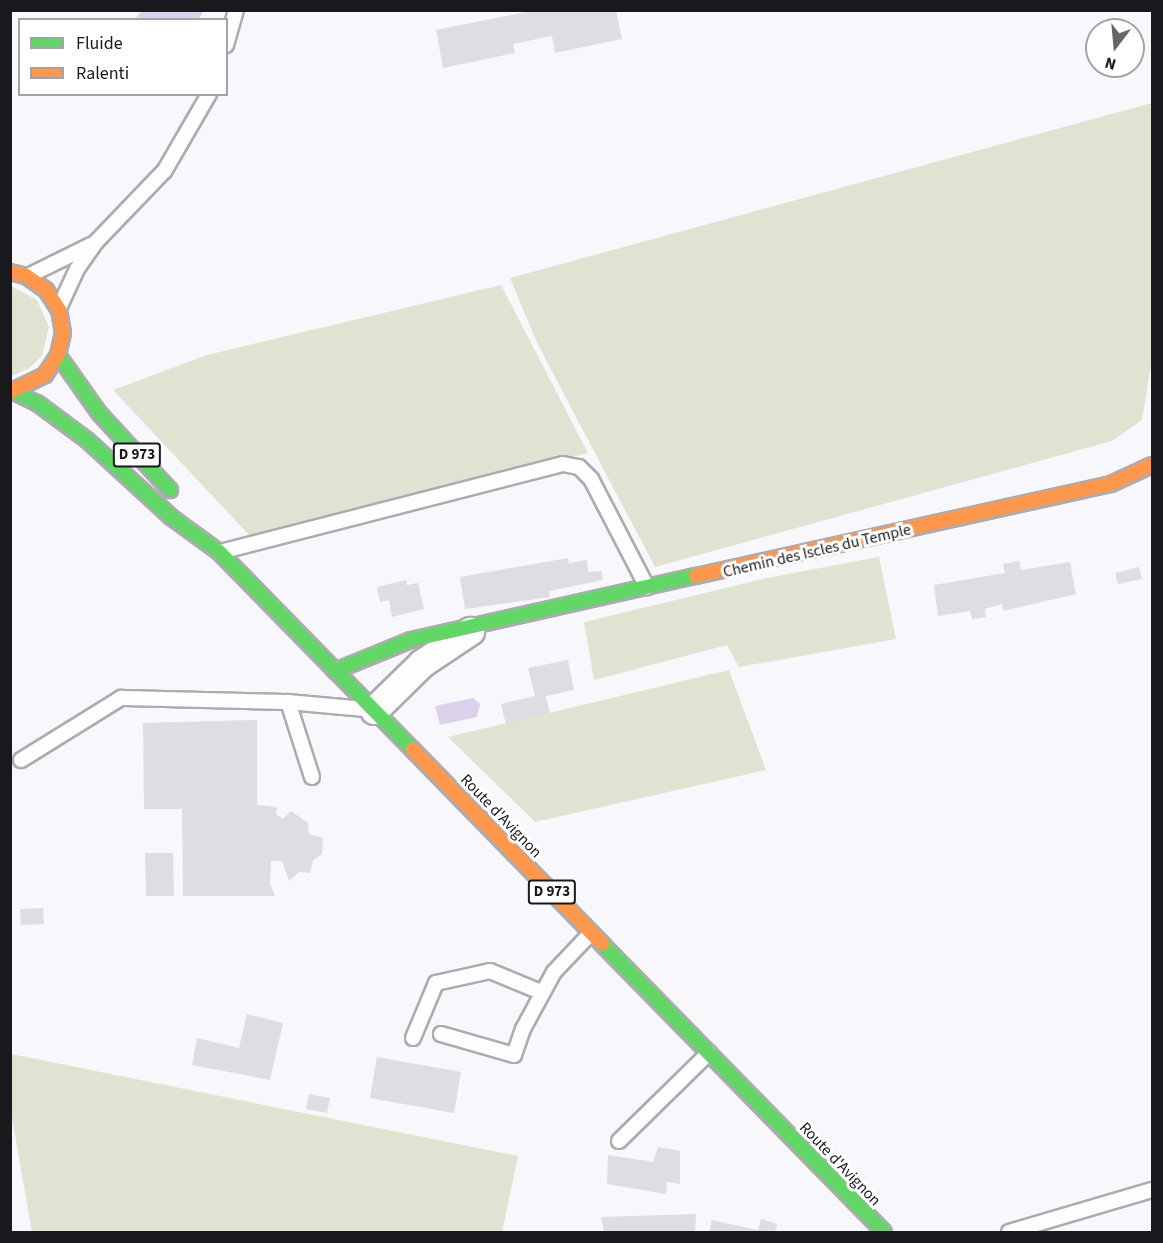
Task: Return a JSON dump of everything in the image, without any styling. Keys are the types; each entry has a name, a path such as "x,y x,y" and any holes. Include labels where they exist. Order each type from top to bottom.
{"main road":[{"path":"10,272 26,276 46,290 59,310 63,333 58,355 45,375 12,392"},
{"name":"Route d'Avignon","path":"58,355 99,413 186,507 219,552 884,1233"},
{"name":"Route d'Avignon","path":"12,392 73,429 171,517 219,552"},
{"name":"Chemin des Iscles du Temple","path":"335,671 411,640 1112,484 1148,469"}],"street":[{"name":"Chemin des Iscles du Temple","path":"374,710 422,663 477,627"}],"lane":[{"path":"228,38 236,10"},
{"path":"59,310 77,269 96,242 165,170 208,96"},
{"path":"26,276 96,242"},
{"path":"219,552 261,538 563,465 579,467 591,479 648,588"},
{"path":"1148,469 1152,485"},
{"path":"21,760 121,698 288,702 374,710"},
{"path":"288,702 312,777"},
{"path":"441,1034 514,1055 554,972 591,933"},
{"path":"412,1038 436,983 490,971 543,993"},
{"path":"619,1141 709,1053"},
{"path":"1009,1233 1152,1191"}],"green space":[{"path":"1152,103 1152,358 1142,420 1112,441 655,567 537,343 510,278"},
{"path":"501,285 588,453 250,536 113,390 207,355"},
{"path":"11,286 37,300 49,327 42,356 28,369 11,376"},
{"path":"879,557 896,639 739,667 727,645 594,680 584,622 767,578"},
{"path":"729,670 766,770 535,822 448,737"},
{"path":"11,1054 518,1156 502,1232 32,1232 11,1112"}],"shaded area":[{"path":"142,10 203,11 200,18 136,18"},
{"path":"473,698 480,704 477,717 440,725 435,706"}],"building":[{"path":"537,10 616,10 622,39 555,53 552,36 513,44 515,53 443,68 436,30"},
{"path":"568,558 569,563 587,560 588,572 602,571 603,580 549,591 550,597 465,609 460,577"},
{"path":"1019,561 1021,570 1070,562 1076,594 1003,611 1002,604 985,609 986,617 982,618 972,619 970,611 938,616 934,585 1005,573 1003,564"},
{"path":"1139,567 1142,579 1118,584 1115,573"},
{"path":"406,580 407,585 418,583 424,609 392,617 389,600 380,602 377,587"},
{"path":"568,660 574,690 546,696 550,713 506,724 501,704 535,696 528,668"},
{"path":"257,720 257,805 277,807 276,814 283,819 291,811 308,823 309,834 323,838 322,854 313,860 310,873 299,872 289,881 282,861 271,861 270,883 275,896 183,896 182,809 144,809 143,723"},
{"path":"145,853 173,853 174,896 146,896"},
{"path":"43,908 44,924 21,925 20,909"},
{"path":"247,1014 283,1023 270,1080 192,1065 197,1038 239,1048"},
{"path":"377,1057 461,1072 454,1113 370,1098"},
{"path":"309,1094 330,1098 327,1113 306,1109"},
{"path":"658,1147 680,1151 680,1184 667,1182 666,1194 607,1184 608,1155 653,1162"},
{"path":"696,1214 695,1232 604,1232 601,1217"},
{"path":"761,1219 777,1224 775,1232 709,1232 712,1220 758,1230"}],"traffic: fast":[{"path":"58,355 99,413 170,490"},
{"path":"14,392 37,403 87,440 171,517 219,552 413,750"},
{"path":"335,671 411,640 696,576"},
{"path":"602,944 884,1232"}],"traffic: slow":[{"path":"10,272 26,276 46,290 59,310 63,333 58,355 45,375 10,392"},
{"path":"696,576 1111,484 1152,465"},
{"path":"413,750 602,944"}]}
